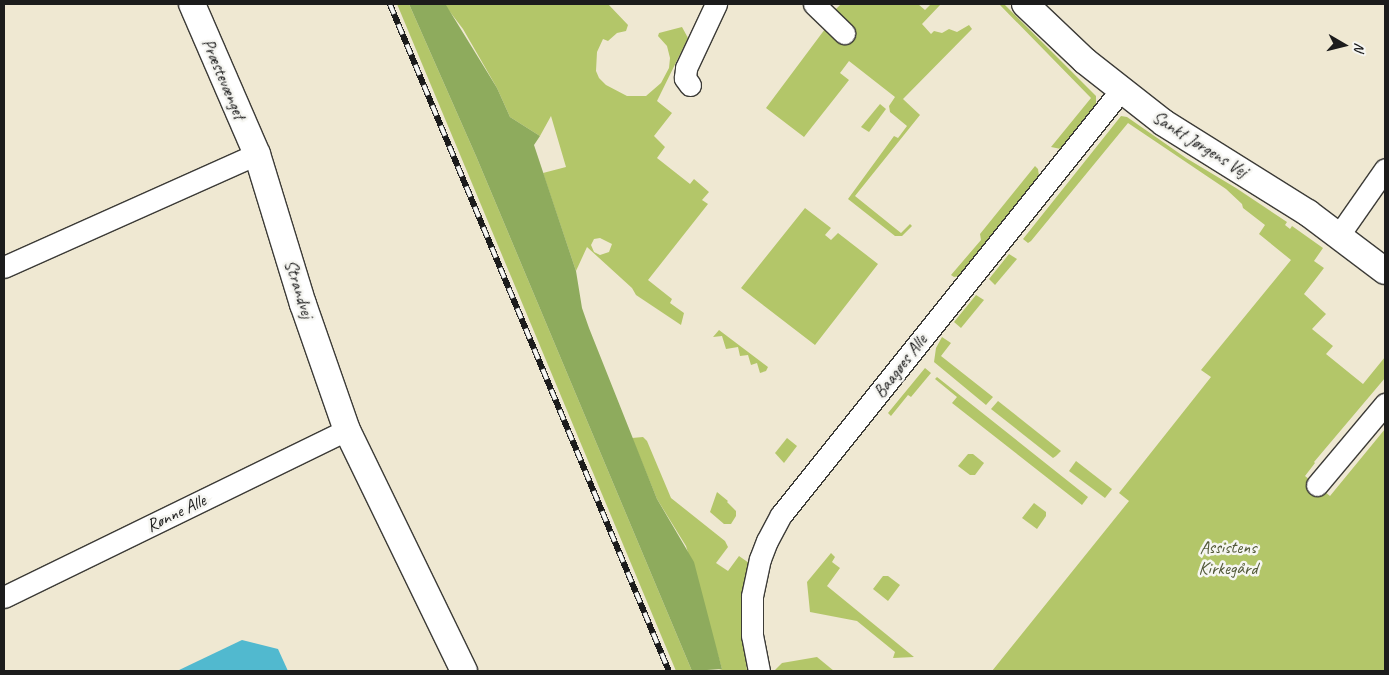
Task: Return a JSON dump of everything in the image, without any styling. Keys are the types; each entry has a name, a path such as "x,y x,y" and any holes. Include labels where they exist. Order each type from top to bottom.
{"street":[{"name":"Præstevænget","path":"192,4 256,154"},
{"path":"690,85 685,78 687,65 716,4"},
{"path":"814,4 844,33"},
{"name":"Sankt Jørgens Vej","path":"1025,4 1072,49 1121,90 1178,133 1258,180 1339,235 1385,271"},
{"name":"Baagøes Alle","path":"758,671 752,635 752,596 760,559 781,515 1121,90"},
{"path":"4,267 256,154"},
{"name":"Strandvej","path":"256,154 303,304 347,430 464,671"},
{"path":"1339,235 1385,169"},
{"path":"1317,484 1385,404"},
{"name":"Rønne Alle","path":"4,596 347,430"}],"green space":[{"path":"397,4 409,4 476,156 692,671 676,671"},
{"path":"409,4 446,5 497,88 510,117 540,136 534,145 576,271 582,308 657,499 694,562 722,669 692,671 476,156"},
{"path":"444,4 608,4 628,25 626,31 617,33 608,41 603,39 597,52 596,71 599,78 606,85 627,96 646,96 661,83 669,68 670,58 667,46 658,36 659,33 682,27 688,38 657,101 672,113 654,136 665,147 657,158 690,184 694,179 709,192 702,200 708,204 648,280 672,299 670,303 684,313 681,325 636,295 632,288 587,247 576,271 543,173 566,167 551,116 540,136 510,117 497,88 463,29","holes":["600,238 612,244 609,252 600,255 594,252 591,245 594,239"]},
{"path":"828,4 836,9 841,4 918,4 925,10 931,4 941,4 922,24 931,34 934,31 942,33 949,29 957,32 969,25 972,29 903,99 920,115 855,196 901,233 910,224 912,226 902,236 895,236 848,199 894,136 898,138 907,126 890,112 889,106 895,97 849,61 840,73 849,80 804,137 766,108 825,29"},
{"path":"999,4 1004,4 1096,96 1096,105 1061,149 1051,147 1091,98"},
{"path":"880,104 886,109 869,132 861,127"},
{"name":"Assistens Kirkegård","path":"1121,116 1127,117 1186,158 1236,188 1287,222 1285,225 1290,229 1292,226 1323,248 1314,261 1324,268 1304,294 1326,314 1312,329 1333,346 1326,354 1363,384 1385,357 1385,378 1314,462 1305,476 1330,496 1385,429 1385,671 992,671 1129,501 1119,493 1211,377 1201,370 1291,260 1259,234 1265,225 1243,208 1242,204 1226,189 1128,123 1031,241 1028,243 1023,239"},
{"path":"1035,166 1038,169 1039,176 959,276 954,277 951,275 981,240 980,234"},
{"path":"805,208 831,228 825,235 831,240 838,233 878,264 815,345 741,288"},
{"path":"1009,254 1017,259 995,285 989,279"},
{"path":"976,295 984,300 961,328 954,322"},
{"path":"719,330 768,367 766,371 760,373 757,363 751,365 748,355 740,356 738,347 726,349 722,336 713,337"},
{"path":"942,337 951,343 941,356 993,397 986,405 934,362 936,348"},
{"path":"925,368 931,373 911,397 908,395 891,416 888,413"},
{"path":"937,377 1088,497 1082,505 952,403 957,397 935,379"},
{"path":"998,401 1061,451 1053,458 991,409"},
{"path":"643,437 647,441 671,498 725,541 728,547 716,563 728,571 739,556 749,563 741,615 747,671 716,671 722,669 686,546 657,499 632,438"},
{"path":"787,438 797,446 784,463 775,453"},
{"path":"968,454 973,454 984,463 975,475 970,475 958,466"},
{"path":"1076,461 1112,489 1105,498 1069,471"},
{"path":"717,492 736,511 736,516 731,524 724,524 710,512"},
{"path":"1034,503 1046,512 1046,516 1037,529 1022,518"},
{"path":"831,553 835,557 832,562 840,568 827,586 914,657 893,658 895,652 857,621 810,612 807,582"},
{"path":"883,576 888,576 900,585 888,601 873,589"},
{"path":"817,657 834,671 774,671 782,663"}],"water":[{"path":"242,640 278,649 288,671 177,671"}],"railway":[{"path":"390,4 669,671"}]}
